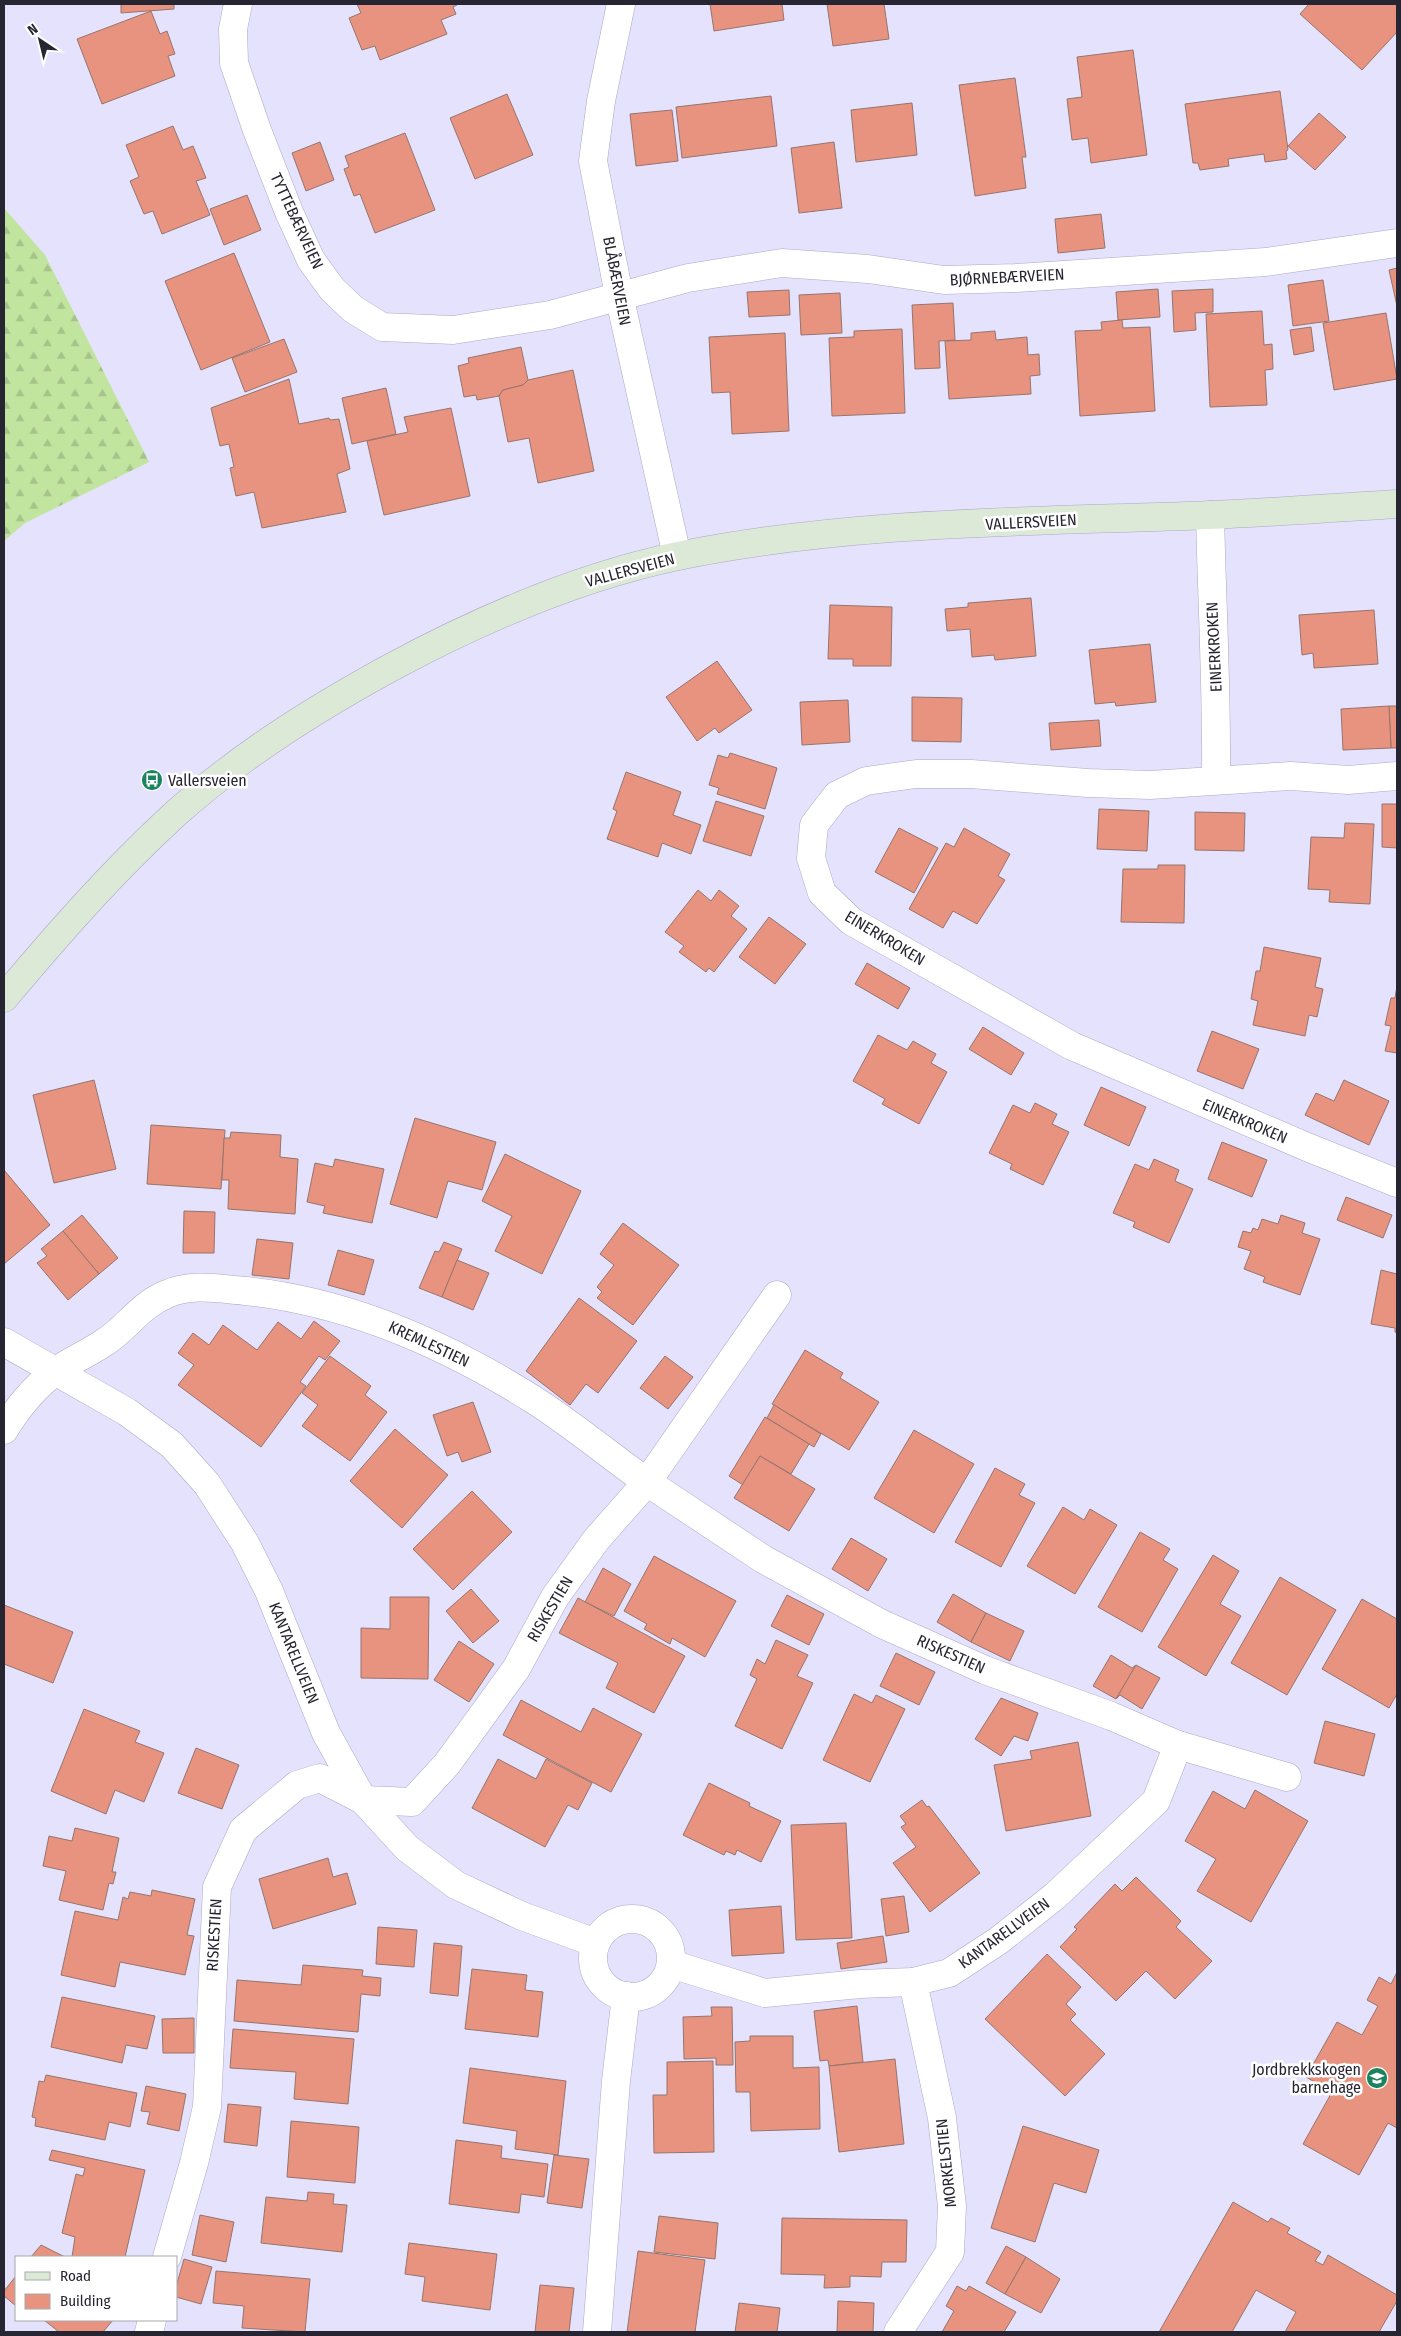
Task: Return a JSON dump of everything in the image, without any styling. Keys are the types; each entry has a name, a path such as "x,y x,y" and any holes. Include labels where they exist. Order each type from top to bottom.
{"main road":[{"name":"VALLERSVEIEN","path":"4,998 121,866 181,809 230,768 271,738 346,692 413,656 522,604 592,578 677,556 781,539 886,529 1210,516 1397,504"}],"street":[{"name":"TYTTEBÆRVEIEN","path":"238,4 233,29 234,63 256,130 311,260 332,289 353,309 382,327 454,330 550,314 619,295"},
{"name":"BLÅBÆRVEIEN","path":"621,4 601,101 594,161 619,295 677,556"},
{"name":"BJØRNEBÆRVEIEN","path":"619,295 688,278 782,263 868,269 944,280 962,280 1266,262 1397,243"},
{"name":"EINERKROKEN","path":"1210,516 1212,624 1216,686 1216,779"},
{"name":"EINERKROKEN","path":"1397,776 1348,780 1291,776 1216,779 1150,785 1088,783 971,774 916,774 866,781 837,795 814,824 811,858 822,893 850,921 1072,1046 1306,1147 1397,1183"},
{"name":"KREMLESTIEN","path":"4,1430 22,1402 56,1372 107,1341 142,1307 168,1293 202,1287 259,1293 310,1302 384,1323 479,1367 535,1401 647,1482"},
{"path":"647,1482 777,1295"},
{"name":"KANTARELLVEIEN","path":"4,1342 127,1412 172,1445 207,1484 249,1551 269,1591 326,1733 363,1800 407,1848 456,1885 522,1916 596,1943"},
{"name":"RISKESTIEN","path":"167,2256 194,2163 207,2107 217,1887 243,1830 297,1785 320,1778 363,1800 412,1802 447,1764 516,1669 555,1597 596,1540 647,1482 685,1510 763,1559 882,1624 985,1670 1111,1716 1178,1746 1287,1777"},
{"name":"KANTARELLVEIEN","path":"670,1964 765,1994 860,1984 913,1982 949,1973 998,1941 1055,1896 1156,1802 1178,1746"},
{"path":"637,1919 649,1922 659,1929 667,1940 671,1952 670,1964 660,1985 650,1992 638,1996 626,1996 615,1993 598,1977 594,1966 593,1954 596,1943 612,1924 624,1920 637,1919"},
{"name":"MORKELSTIEN","path":"898,2332 950,2252 952,2206 942,2118 913,1982"},
{"path":"597,2332 616,2081 626,1996"}],"green space":[{"path":"4,208 45,255 149,462 25,523 4,541"}],"building":[{"path":"121,4 174,4 174,9 121,13"},
{"path":"357,4 457,5 453,7 456,14 441,20 447,34 380,60 375,46 362,50 349,18 361,13"},
{"path":"710,4 782,4 784,20 714,31"},
{"path":"827,4 884,4 889,39 833,46"},
{"path":"1309,4 1397,4 1397,32 1362,70 1300,14"},
{"path":"151,11 160,34 167,31 175,54 168,56 175,76 102,104 77,39"},
{"path":"1133,50 1147,155 1091,163 1088,138 1072,140 1067,99 1082,97 1077,57"},
{"path":"1015,78 1026,157 1022,157 1026,188 975,196 959,85"},
{"path":"1280,91 1288,150 1286,151 1287,159 1265,162 1264,154 1228,159 1229,166 1200,170 1198,163 1193,163 1185,104"},
{"path":"507,94 533,155 475,179 450,118"},
{"path":"771,96 777,146 682,158 676,107"},
{"path":"912,103 917,155 856,162 851,110"},
{"path":"672,110 678,161 636,166 630,114"},
{"path":"1319,113 1346,137 1315,170 1288,146"},
{"path":"173,126 183,150 193,146 206,178 196,181 210,215 162,234 153,211 144,214 130,181 139,177 126,145"},
{"path":"405,133 435,210 375,233 360,194 354,196 344,169 349,167 345,156"},
{"path":"320,142 334,180 306,191 292,153"},
{"path":"834,142 842,208 799,213 791,148"},
{"path":"247,195 261,230 224,245 210,209"},
{"path":"1101,214 1105,248 1058,253 1055,219"},
{"path":"234,253 270,342 201,370 165,281"},
{"path":"1397,268 1397,306 1389,270"},
{"path":"1323,280 1329,321 1293,326 1288,285"},
{"path":"1158,289 1160,317 1118,320 1116,292"},
{"path":"1213,289 1213,312 1195,313 1196,330 1174,332 1172,291"},
{"path":"789,290 790,315 749,317 747,292"},
{"path":"840,293 842,333 801,335 799,295"},
{"path":"953,303 955,340 939,341 940,368 915,369 912,305"},
{"path":"1262,311 1264,345 1272,344 1273,369 1265,370 1267,405 1210,407 1206,314"},
{"path":"1386,313 1397,379 1334,390 1323,323"},
{"path":"1122,320 1123,328 1150,327 1155,411 1080,416 1075,331 1102,330 1101,322"},
{"path":"1311,327 1314,351 1294,355 1290,330"},
{"path":"902,329 905,413 832,416 829,338 854,337 854,331"},
{"path":"995,331 996,340 1027,337 1028,355 1039,354 1040,375 1030,376 1031,394 949,399 945,341 971,340 971,333"},
{"path":"785,333 789,431 732,434 730,392 712,393 709,337"},
{"path":"284,339 297,372 245,392 232,358"},
{"path":"521,347 528,380 523,385 503,390 499,396 477,400 476,395 464,397 458,366 469,363 468,358"},
{"path":"573,370 594,471 538,483 529,438 508,442 499,396 503,390 523,385 528,380"},
{"path":"289,379 299,424 329,418 330,420 339,419 350,469 337,474 346,512 262,528 254,492 236,496 230,468 234,467 229,444 220,446 211,408"},
{"path":"386,388 396,434 352,444 342,398"},
{"path":"451,408 470,496 384,515 367,441 408,432 404,417"},
{"path":"1031,598 1036,656 995,660 994,655 972,657 970,629 947,631 945,609 968,607 968,603"},
{"path":"830,605 892,607 891,666 853,666 853,659 828,659"},
{"path":"1374,610 1378,664 1314,668 1313,653 1302,655 1299,615"},
{"path":"1150,644 1156,702 1116,706 1115,702 1095,704 1089,650"},
{"path":"717,661 752,710 719,733 715,728 697,741 666,697"},
{"path":"912,697 962,698 961,742 912,741"},
{"path":"848,700 850,742 802,745 800,702"},
{"path":"1389,706 1397,706 1397,748 1391,748"},
{"path":"1389,706 1391,748 1343,750 1341,709"},
{"path":"1099,720 1101,746 1051,750 1049,723"},
{"path":"730,753 777,768 765,809 717,794 719,788 709,785 718,755 728,758"},
{"path":"626,772 681,792 673,815 701,825 691,854 662,843 658,857 607,839 617,811 613,809"},
{"path":"716,801 764,816 751,856 703,841"},
{"path":"1382,804 1397,804 1397,848 1382,847"},
{"path":"1099,809 1149,811 1147,851 1097,849"},
{"path":"1195,812 1245,813 1244,851 1195,850"},
{"path":"1345,823 1374,824 1370,904 1329,902 1330,890 1308,889 1311,837 1344,838"},
{"path":"899,828 938,848 914,893 875,872"},
{"path":"964,828 1010,854 998,876 1005,880 977,924 953,911 943,928 909,909 946,843 954,847"},
{"path":"1158,865 1185,865 1184,923 1121,922 1123,869 1158,869"},
{"path":"698,890 711,901 719,890 739,906 731,916 747,929 714,972 709,968 706,972 679,952 684,946 665,932"},
{"path":"769,917 806,944 775,984 739,957"},
{"path":"1264,947 1321,958 1315,987 1323,989 1317,1017 1309,1015 1305,1036 1253,1025 1258,1001 1251,999 1256,971 1260,971"},
{"path":"867,963 910,988 898,1009 855,984"},
{"path":"1397,986 1397,1053 1385,1051 1391,1026 1385,1025 1391,998 1395,998"},
{"path":"983,1027 1024,1053 1011,1075 969,1049"},
{"path":"1212,1031 1259,1049 1243,1089 1197,1071"},
{"path":"878,1035 907,1050 913,1041 936,1054 931,1063 947,1072 919,1124 882,1104 885,1099 853,1081"},
{"path":"94,1080 116,1169 54,1183 33,1095"},
{"path":"1344,1080 1389,1101 1369,1145 1305,1115 1316,1093 1334,1101"},
{"path":"1101,1087 1146,1107 1129,1146 1084,1125"},
{"path":"1035,1103 1057,1114 1052,1124 1069,1132 1043,1185 1010,1169 1012,1164 989,1153 1013,1105 1030,1113"},
{"path":"415,1118 496,1142 482,1190 448,1181 437,1218 390,1204"},
{"path":"151,1125 225,1130 221,1189 147,1184"},
{"path":"231,1132 281,1135 280,1157 298,1159 295,1214 228,1209 229,1180 222,1180 224,1138 230,1138"},
{"path":"1222,1142 1267,1160 1252,1197 1208,1179"},
{"path":"505,1154 581,1191 542,1274 495,1251 512,1216 482,1201"},
{"path":"335,1159 384,1169 372,1223 323,1213 325,1206 307,1202 315,1163 333,1167"},
{"path":"1154,1159 1179,1170 1175,1181 1193,1189 1169,1243 1133,1227 1135,1222 1113,1213 1135,1164 1149,1170"},
{"path":"4,1170 50,1225 4,1264"},
{"path":"1346,1197 1392,1215 1383,1238 1337,1220"},
{"path":"184,1211 215,1212 214,1253 183,1253"},
{"path":"82,1215 118,1258 99,1274 63,1231"},
{"path":"1281,1215 1305,1223 1302,1233 1320,1239 1300,1295 1263,1282 1265,1277 1244,1269 1251,1251 1238,1247 1243,1231 1251,1233 1253,1228 1258,1230 1262,1219 1278,1224"},
{"path":"623,1223 679,1265 633,1325 597,1298 602,1292 597,1287 614,1265 600,1254"},
{"path":"63,1231 99,1274 68,1300 37,1263 47,1256 41,1249"},
{"path":"257,1239 293,1243 289,1279 252,1275"},
{"path":"444,1242 462,1249 442,1297 419,1288 435,1251 439,1252"},
{"path":"338,1250 374,1260 364,1295 328,1285"},
{"path":"457,1260 489,1273 473,1310 442,1297"},
{"path":"1381,1270 1397,1274 1397,1333 1395,1328 1371,1324"},
{"path":"579,1298 637,1341 598,1393 586,1384 570,1405 526,1371"},
{"path":"314,1321 340,1341 325,1360 319,1356 300,1382 306,1386 261,1447 178,1385 194,1365 178,1353 193,1333 209,1345 223,1325 257,1350 278,1322 301,1339"},
{"path":"805,1350 843,1373 840,1378 879,1402 849,1450 772,1404"},
{"path":"330,1356 371,1386 365,1395 387,1412 350,1461 302,1426 318,1405 302,1393"},
{"path":"665,1356 693,1377 668,1409 640,1388"},
{"path":"473,1402 491,1452 462,1462 458,1452 447,1456 433,1415"},
{"path":"774,1405 821,1434 814,1447 767,1418"},
{"path":"765,1417 809,1444 791,1474 760,1456 743,1485 729,1476"},
{"path":"395,1429 448,1475 402,1528 350,1481"},
{"path":"914,1430 974,1464 934,1533 874,1498"},
{"path":"760,1456 815,1489 789,1531 734,1498"},
{"path":"995,1468 1025,1484 1019,1495 1035,1503 1001,1567 955,1542"},
{"path":"472,1491 512,1532 453,1590 413,1549"},
{"path":"1063,1507 1084,1520 1090,1509 1117,1525 1075,1594 1027,1566"},
{"path":"1140,1532 1170,1549 1163,1560 1178,1569 1142,1632 1098,1607"},
{"path":"851,1538 887,1559 868,1591 832,1569"},
{"path":"1213,1555 1239,1571 1220,1604 1241,1616 1206,1676 1158,1647"},
{"path":"654,1556 736,1601 705,1657 672,1638 670,1644 644,1629 647,1624 624,1611"},
{"path":"603,1568 631,1584 614,1616 585,1602"},
{"path":"1280,1577 1336,1610 1287,1695 1231,1663"},
{"path":"471,1589 499,1621 473,1643 446,1611"},
{"path":"953,1594 986,1613 971,1642 937,1622"},
{"path":"787,1595 824,1614 809,1645 771,1626"},
{"path":"390,1597 429,1597 428,1679 361,1678 361,1628 390,1629"},
{"path":"578,1598 685,1656 654,1713 606,1688 618,1663 559,1633"},
{"path":"1362,1599 1397,1619 1397,1694 1389,1708 1322,1669"},
{"path":"4,1605 73,1632 53,1683 4,1664"},
{"path":"986,1613 1024,1631 1010,1661 971,1642"},
{"path":"776,1640 808,1655 797,1676 813,1683 782,1749 735,1726 757,1679 750,1675 757,1659 765,1664"},
{"path":"459,1641 494,1664 469,1702 434,1680"},
{"path":"896,1653 935,1672 919,1705 880,1686"},
{"path":"1111,1655 1132,1668 1136,1665 1116,1699 1093,1686"},
{"path":"1136,1665 1160,1678 1142,1709 1120,1695 1116,1699"},
{"path":"854,1694 872,1703 876,1695 905,1709 870,1782 823,1760"},
{"path":"1001,1698 1038,1713 1028,1741 1014,1736 1001,1756 975,1739"},
{"path":"521,1700 581,1732 593,1708 642,1734 611,1792 503,1735"},
{"path":"84,1709 140,1731 135,1742 164,1753 144,1802 115,1790 106,1814 51,1791"},
{"path":"1325,1721 1375,1734 1364,1776 1314,1763"},
{"path":"1078,1742 1091,1816 1006,1831 994,1765 1032,1759 1030,1751"},
{"path":"196,1748 239,1765 222,1809 178,1793"},
{"path":"498,1759 536,1779 546,1759 592,1783 578,1810 568,1805 545,1847 472,1808"},
{"path":"709,1783 750,1803 749,1806 781,1821 761,1862 737,1850 735,1855 726,1851 724,1855 683,1835"},
{"path":"1255,1790 1308,1821 1251,1922 1197,1891 1216,1859 1185,1841 1213,1791 1245,1809"},
{"path":"922,1800 927,1807 929,1806 980,1873 930,1912 893,1863 916,1847 901,1827 906,1824 900,1816"},
{"path":"846,1823 852,1938 796,1940 791,1825"},
{"path":"75,1828 119,1838 112,1872 116,1872 113,1884 109,1883 103,1910 59,1900 66,1871 43,1866 49,1836 72,1841"},
{"path":"328,1858 333,1877 347,1873 356,1904 273,1929 259,1879"},
{"path":"1136,1877 1181,1921 1176,1927 1212,1961 1175,1999 1146,1971 1116,2001 1060,1947 1077,1929 1074,1927 1115,1884 1122,1891"},
{"path":"152,1890 195,1899 187,1935 194,1936 185,1975 120,1962 115,1987 61,1975 75,1911 118,1920 123,1897 128,1899 130,1892 151,1896"},
{"path":"904,1896 909,1932 886,1936 881,1899"},
{"path":"781,1906 784,1953 732,1956 729,1910"},
{"path":"378,1927 417,1930 414,1967 376,1964"},
{"path":"883,1936 887,1962 841,1969 837,1943"},
{"path":"434,1943 462,1946 458,1996 430,1993"},
{"path":"1047,1954 1081,1987 1066,2004 1076,2014 1070,2020 1105,2054 1065,2096 985,2019"},
{"path":"303,1965 363,1970 362,1976 381,1978 380,1996 361,1994 358,2032 234,2021 237,1980 301,1985"},
{"path":"472,1969 527,1975 525,1990 543,1992 538,2037 465,2029"},
{"path":"1397,1972 1397,2128 1388,2123 1359,2175 1303,2144 1332,2092 1306,2077 1337,2022 1362,2035 1378,2006 1367,2000 1379,1977 1391,1984"},
{"path":"62,1997 155,2016 147,2049 126,2045 122,2063 51,2047"},
{"path":"857,2006 863,2062 829,2066 828,2060 820,2061 814,2011"},
{"path":"711,2007 732,2007 733,2065 716,2065 716,2058 684,2059 683,2017 712,2016"},
{"path":"194,2018 194,2053 163,2053 162,2019"},
{"path":"233,2029 354,2039 348,2104 294,2099 296,2072 230,2068"},
{"path":"750,2036 793,2036 793,2068 819,2067 820,2129 751,2131 750,2092 736,2092 735,2042 750,2041"},
{"path":"895,2059 904,2144 839,2152 829,2066"},
{"path":"713,2061 714,2152 654,2153 653,2095 667,2095 667,2062"},
{"path":"470,2068 566,2081 558,2155 515,2149 517,2131 463,2123"},
{"path":"46,2075 137,2093 130,2127 109,2122 105,2140 35,2126 36,2118 32,2117 39,2081 44,2082"},
{"path":"146,2086 186,2094 179,2131 147,2124 150,2112 141,2111"},
{"path":"228,2104 261,2107 257,2146 224,2142"},
{"path":"291,2121 359,2127 355,2183 287,2177"},
{"path":"1023,2126 1099,2150 1086,2193 1054,2183 1035,2242 991,2228"},
{"path":"456,2140 502,2146 501,2158 548,2164 544,2197 521,2194 519,2213 449,2204"},
{"path":"52,2150 145,2170 125,2256 72,2256 75,2237 62,2233 76,2174 83,2176 85,2168 49,2160"},
{"path":"554,2155 589,2159 582,2208 547,2203"},
{"path":"308,2192 334,2194 333,2204 347,2205 342,2252 261,2243 266,2197 307,2201"},
{"path":"1233,2202 1268,2222 1271,2218 1290,2228 1287,2233 1321,2252 1315,2261 1323,2265 1328,2255 1397,2295 1397,2301 1379,2332 1285,2332 1296,2312 1256,2290 1232,2332 1159,2332"},
{"path":"200,2215 234,2222 226,2262 192,2255"},
{"path":"659,2216 718,2223 715,2259 654,2252"},
{"path":"782,2218 907,2220 906,2262 882,2262 881,2277 850,2276 850,2287 824,2288 825,2275 781,2274"},
{"path":"409,2243 497,2254 490,2310 422,2301 425,2277 405,2274"},
{"path":"41,2245 63,2256 32,2256"},
{"path":"1006,2246 1026,2257 1005,2294 986,2283"},
{"path":"638,2251 705,2260 695,2332 627,2332"},
{"path":"1026,2257 1060,2279 1041,2313 1005,2294"},
{"path":"184,2259 212,2267 201,2304 178,2298 178,2280"},
{"path":"216,2271 310,2279 305,2332 242,2328 244,2306 213,2303"},
{"path":"15,2277 15,2305 4,2296 4,2291"},
{"path":"540,2285 574,2288 569,2332 535,2332"},
{"path":"957,2286 966,2291 969,2286 1016,2312 1004,2332 942,2332 954,2311 946,2306"},
{"path":"838,2301 874,2303 873,2332 837,2332"},
{"path":"739,2303 780,2308 777,2332 735,2332"},
{"path":"45,2321 112,2321 103,2332 59,2332"}],"place":[{"name":"Vallersveien","path":"152,780"},
{"name":"Jordbrekkskogen barnehage","path":"1377,2078"}]}
